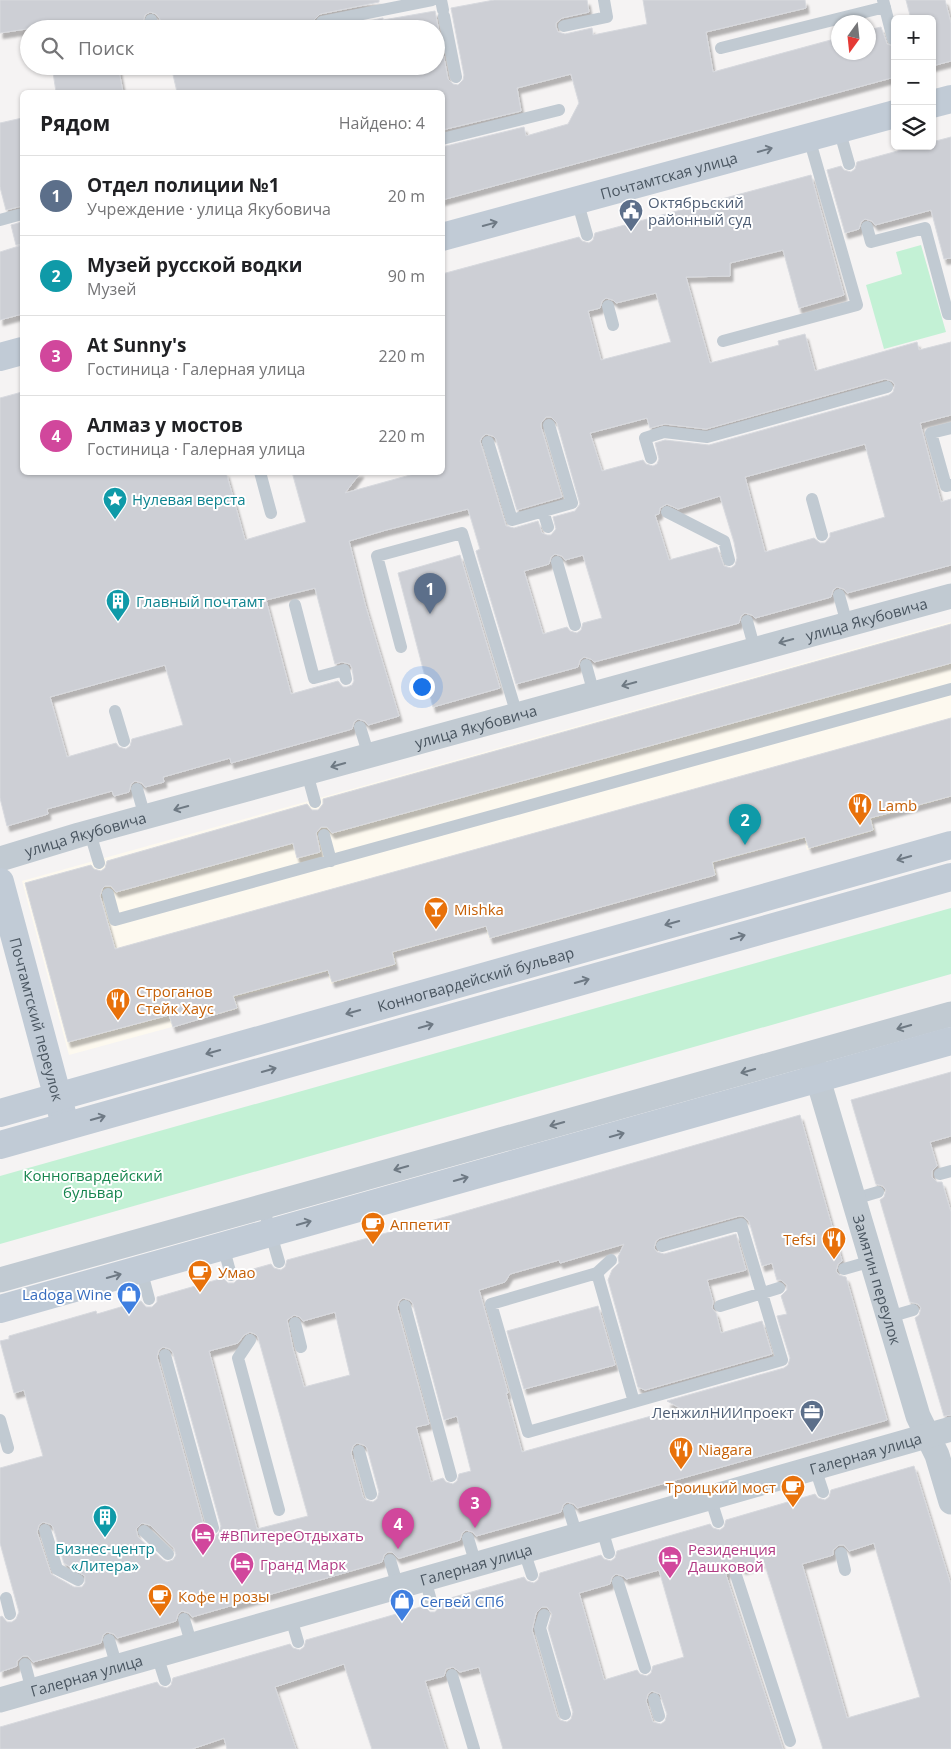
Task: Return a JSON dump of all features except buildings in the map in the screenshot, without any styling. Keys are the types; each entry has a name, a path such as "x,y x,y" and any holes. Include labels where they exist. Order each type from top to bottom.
{"street":[{"path":"936,103 951,99"},
{"name":"Почтамтская улица","path":"445,236 891,115"},
{"path":"0,357 20,352"},
{"name":"улица Якубовича","path":"0,859 951,596"},
{"name":"Конногвардейский бульвар","path":"0,1113 951,845"},
{"path":"0,1145 951,877"},
{"name":"Почтамтский переулок","path":"0,882 66,1127"},
{"path":"0,1309 270,1233 814,1066 951,1014"},
{"path":"0,1280 263,1206 814,1066 951,1041"},
{"name":"Замятин переулок","path":"814,1066 918,1416 936,1455 951,1502"},
{"name":"Галерная улица","path":"0,1700 951,1429"}],"lane":[{"path":"332,20 432,0"},
{"path":"564,26 607,17 604,0"},
{"path":"721,48 884,4 891,31"},
{"path":"445,24 456,77"},
{"path":"445,138 559,110"},
{"path":"838,130 849,164"},
{"path":"723,341 856,305 809,138"},
{"path":"577,200 587,235"},
{"path":"0,220 20,215"},
{"path":"866,227 871,242 926,228 948,314 951,314"},
{"path":"608,306 613,325"},
{"path":"651,458 645,438 664,432 707,437 887,387"},
{"path":"488,442 512,520 572,503 549,426"},
{"path":"951,428 931,433 946,486 951,485"},
{"path":"261,475 272,513"},
{"path":"812,499 822,535"},
{"path":"543,511 548,527"},
{"path":"667,512 724,541 729,560"},
{"path":"401,647 376,556 462,534 517,715"},
{"path":"557,562 575,625"},
{"path":"839,595 847,624"},
{"path":"295,605 314,678 344,670 346,679"},
{"path":"747,620 755,650"},
{"path":"586,665 594,694"},
{"path":"108,894 115,920 951,689"},
{"path":"115,711 124,741"},
{"path":"360,727 369,756"},
{"path":"307,773 315,802"},
{"path":"138,789 145,818"},
{"path":"90,833 99,863"},
{"path":"324,835 331,860"},
{"path":"854,1199 878,1192"},
{"path":"263,1206 279,1262"},
{"path":"611,1260 597,1273 492,1304 528,1432 782,1360 741,1224 662,1246"},
{"path":"223,1246 231,1275"},
{"path":"844,1269 872,1261"},
{"path":"141,1269 149,1299"},
{"path":"597,1273 634,1402"},
{"path":"720,1306 779,1288"},
{"path":"405,1306 451,1476"},
{"path":"889,1317 913,1310"},
{"path":"295,1323 301,1347"},
{"path":"250,1340 238,1358 279,1510"},
{"path":"165,1355 213,1528"},
{"path":"0,1420 8,1448"},
{"path":"359,1451 371,1494"},
{"path":"815,1468 823,1492"},
{"path":"710,1497 718,1522"},
{"path":"569,1510 577,1536"},
{"path":"602,1529 609,1553"},
{"path":"45,1530 57,1569 78,1580"},
{"path":"144,1531 168,1554"},
{"path":"468,1538 476,1564"},
{"path":"524,1551 532,1575"},
{"path":"841,1553 845,1570"},
{"path":"390,1560 398,1587"},
{"path":"735,1572 790,1741"},
{"path":"425,1579 432,1604"},
{"path":"618,1582 645,1668"},
{"path":"6,1598 10,1614"},
{"path":"544,1615 540,1628 565,1714"},
{"path":"291,1618 298,1642"},
{"path":"184,1619 192,1646"},
{"path":"109,1640 116,1667"},
{"path":"157,1655 165,1680"},
{"path":"25,1664 32,1691"},
{"path":"452,1674 474,1749"},
{"path":"654,1699 660,1716"}],"shaded area":[{"path":"951,622 951,797 872,820 875,831 807,850 804,839 714,863 717,875 489,939 485,927 394,953 397,965 331,984 327,972 235,998 238,1009 69,1055 22,881"}],"green space":[{"path":"921,245 946,332 884,349 866,285 902,274 896,252"},
{"name":"Конногвардейский бульвар","path":"951,908 951,974 0,1244 0,1176"}],"place":[{"name":"Октябрьский районный суд","path":"631,232"},
{"name":"Нулевая верста","path":"115,520"},
{"name":"Отдел полиции №1","path":"430,614"},
{"name":"Главный почтамт","path":"118,622"},
{"name":"Lamb","path":"860,826"},
{"name":"Музей русской водки","path":"745,845"},
{"name":"Mishka","path":"436,930"},
{"name":"Строганов Стейк Хаус","path":"118,1021"},
{"name":"Аппетит","path":"373,1245"},
{"name":"Tefsi","path":"834,1260"},
{"name":"Умао","path":"200,1293"},
{"name":"Ladoga Wine","path":"129,1315"},
{"name":"ЛенжилНИИпроект","path":"812,1433"},
{"name":"Niagara","path":"681,1470"},
{"name":"Троицкий мост","path":"793,1508"},
{"name":"At Sunny's","path":"475,1528"},
{"name":"Бизнес-центр «Литера»","path":"105,1538"},
{"name":"Алмаз у мостов","path":"398,1549"},
{"name":"#ВПитереОтдыхать","path":"203,1556"},
{"name":"Резиденция Дашковой","path":"670,1579"},
{"name":"Гранд Марк","path":"242,1585"},
{"name":"Кофе н розы","path":"160,1617"},
{"name":"Сегвей СПб","path":"402,1622"}]}
